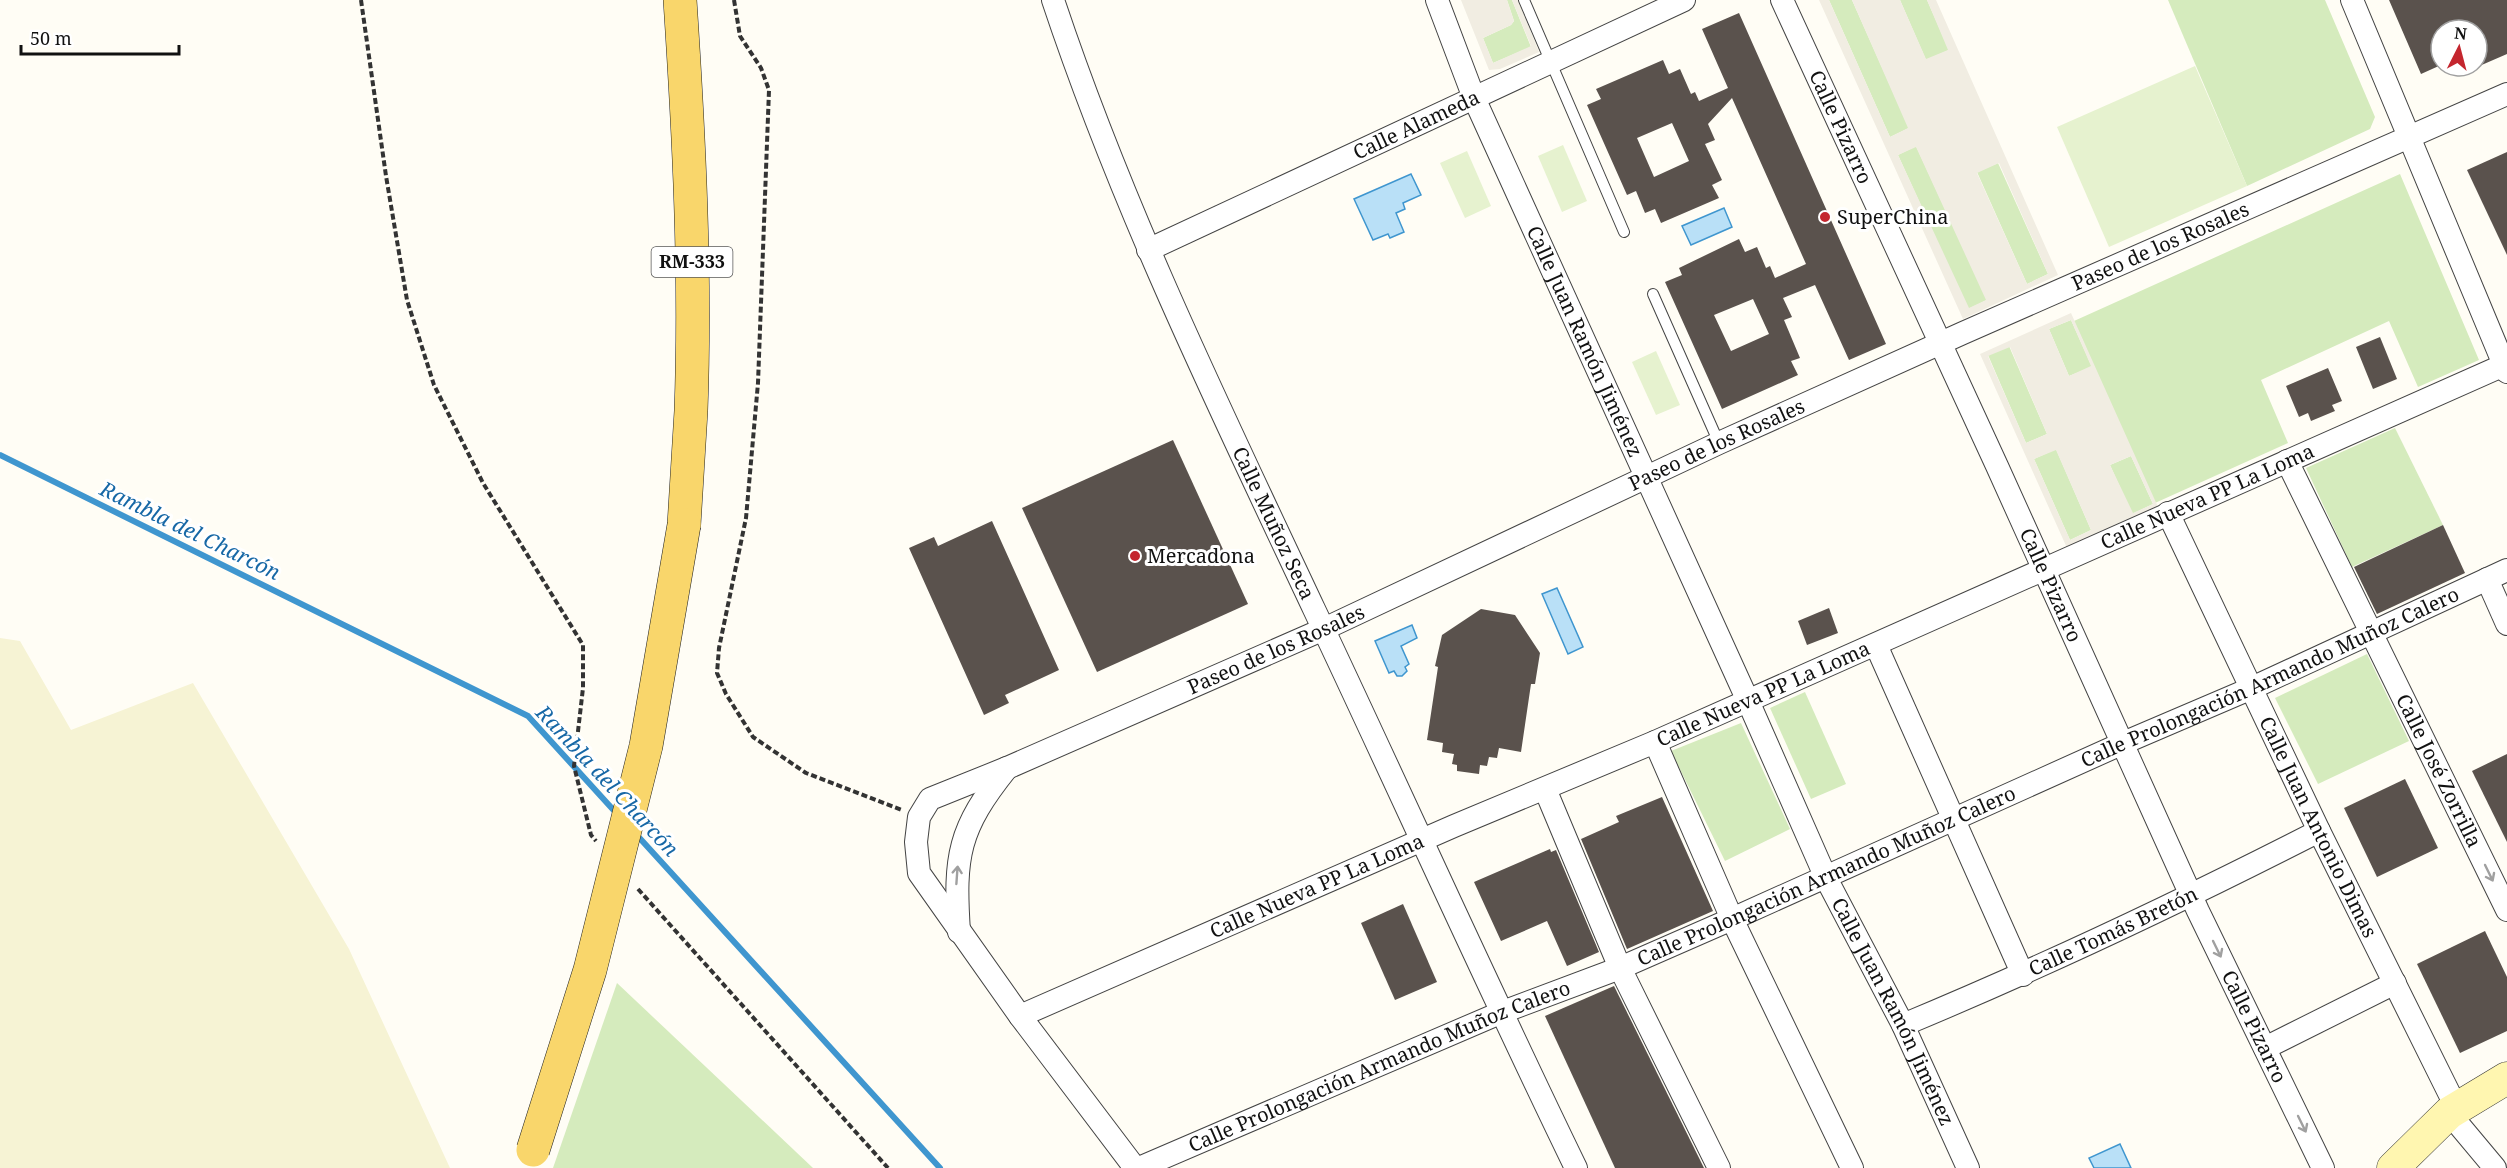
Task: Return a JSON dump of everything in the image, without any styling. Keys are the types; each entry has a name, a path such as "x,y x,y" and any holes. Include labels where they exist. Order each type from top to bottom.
{"main road":[{"name":"RM-333","path":"529,1159 590,970 643,757 684,525 691,410 692,277 688,141 680,0"},
{"path":"2393,1168 2452,1110 2507,1078"}],"street":[{"name":"Calle Muñoz Seca","path":"1053,0 1082,87 1148,250 1500,1013 1576,1168"},
{"name":"Calle Juan Ramón Jiménez","path":"1437,0 1474,98 1826,878 1903,1025 1968,1168"},
{"name":"Calle Alameda","path":"1148,250 1684,0"},
{"name":"Calle Pizarro","path":"1782,0 1859,162 2191,896 2323,1168"},
{"path":"2352,0 2505,368"},
{"name":"Paseo de los Rosales","path":"925,808 1007,768 1324,629 1719,443 2507,94"},
{"name":"Calle Nueva PP La Loma","path":"1020,1016 1655,742 2043,571 2168,513 2505,368"},
{"name":"Calle José Zorrilla","path":"2287,461 2507,910"},
{"name":"Calle Juan Antonio Dimas","path":"2168,513 2319,831 2395,983 2452,1110 2495,1168"},
{"path":"2497,575 2507,624"},
{"name":"Calle Prolongación Armando Muñoz Calero","path":"1139,1168 1500,1013 1620,968 1732,920 2121,744 2252,688 2497,575"},
{"path":"1876,645 2022,975"},
{"path":"1655,742 1732,920 1852,1168"},
{"path":"960,933 956,878 960,848 985,795 1007,768"},
{"path":"1545,789 1620,968 1719,1168"},
{"path":"925,808 916,842 919,873 1020,1016 1134,1168"},
{"name":"Calle Tomás Bretón","path":"1903,1025 2022,975 2191,896 2319,831"},
{"path":"2265,1048 2395,983"}],"lane":[{"path":"1524,0 1624,232"},
{"path":"1653,294 1719,443"}],"path":[{"path":"361,0 386,176 407,300 434,386 483,483 583,645 583,687 574,766 591,835 599,844"},
{"path":"734,0 740,36 761,68 769,90 758,383 746,518 719,648 717,673 726,694 753,737 806,772 925,808"},
{"path":"637,888 888,1168"}],"shaded area":[{"path":"1461,0 1507,0 1514,21 1511,25 1483,38 1493,63 1531,46 1512,0 1518,0 1539,52 1500,69 1489,70"},
{"path":"1819,0 1829,0 1890,137 1908,128 1852,0 1900,0 1926,59 1948,50 1927,0 1936,0 2058,275 1963,319","holes":["1916,147 1986,300 1969,308 1898,155","1999,163 2048,274 2027,284 1977,173"]},
{"path":"2071,313 2158,507 2067,548 1980,354","holes":["2071,320 2091,366 2069,376 2049,329","2010,347 2047,434 2026,443 1988,356","2056,450 2091,530 2070,540 2034,459","2131,456 2153,504 2133,513 2110,465"]},
{"path":"0,638 20,641 71,730 193,683 349,949 450,1168 0,1168"}],"green space":[{"path":"1507,0 1512,0 1531,47 1493,63 1483,38 1511,25 1514,21"},
{"path":"1829,0 1852,0 1909,128 1890,137"},
{"path":"1900,0 1927,0 1949,50 1926,60"},
{"path":"2168,0 2325,0 2375,117 2370,129 2247,186"},
{"path":"2195,66 2247,186 2109,247 2057,127"},
{"path":"1563,145 1587,201 1562,212 1538,156"},
{"path":"1916,146 1987,300 1968,309 1898,155"},
{"path":"1467,151 1491,206 1465,218 1440,163"},
{"path":"1998,163 2048,274 2027,284 1977,172"},
{"path":"2400,174 2479,360 2418,387 2389,321 2261,380 2288,443 2155,503 2074,321"},
{"path":"2071,320 2092,367 2069,376 2049,329"},
{"path":"2009,346 2047,434 2026,443 1988,355"},
{"path":"1656,351 1680,405 1656,415 1632,362"},
{"path":"2395,428 2443,525 2352,567 2306,468"},
{"path":"2056,449 2091,530 2070,540 2034,459"},
{"path":"2131,456 2153,504 2132,514 2110,465"},
{"path":"2367,654 2409,741 2318,784 2275,698"},
{"path":"1805,692 1846,784 1811,799 1770,708"},
{"path":"1741,723 1790,829 1725,861 1671,751"},
{"path":"617,983 813,1168 553,1168"}],"water":[{"path":"1411,174 1421,195 1403,203 1405,209 1396,213 1404,232 1390,238 1388,234 1373,240 1354,199"},
{"path":"1724,208 1732,227 1691,245 1682,226"},
{"path":"1557,588 1583,647 1568,654 1542,594"},
{"path":"1412,625 1417,638 1401,646 1409,664 1405,667 1407,671 1402,676 1397,676 1394,671 1389,673 1375,641"},
{"path":"2120,1144 2131,1168 2094,1168 2089,1158"}],"building":[{"path":"2389,0 2507,0 2507,54 2489,62 2489,18 2429,18 2429,70 2421,74"},
{"path":"1739,13 1886,344 1849,360 1815,285 1783,298 1792,317 1784,320 1800,358 1791,361 1798,375 1722,409 1665,282 1682,275 1679,268 1739,239 1745,252 1757,247 1766,268 1770,266 1775,278 1806,264 1732,98 1708,124 1715,140 1705,144 1722,180 1712,185 1719,198 1661,223 1655,209 1645,213 1636,191 1627,195 1587,105 1601,99 1596,89 1663,60 1669,74 1680,69 1691,94 1695,92 1699,101 1728,88 1702,29","holes":["1672,123 1689,161 1654,177 1637,138","1753,299 1769,334 1731,351 1714,315"]},
{"path":"2507,152 2507,255 2467,170"},
{"path":"2380,337 2397,379 2373,389 2356,347"},
{"path":"2328,368 2342,401 2332,405 2335,411 2311,421 2308,413 2299,417 2286,386"},
{"name":"Mercadona","path":"1173,440 1248,604 1097,672 1022,508"},
{"path":"992,521 1059,670 1005,695 1009,703 984,715 909,548 934,537 938,546"},
{"path":"2443,525 2465,573 2377,614 2354,567"},
{"path":"1829,608 1838,633 1807,645 1798,621"},
{"path":"1481,609 1515,615 1540,653 1535,684 1531,684 1521,752 1499,748 1497,758 1489,757 1487,766 1480,765 1479,774 1457,771 1457,765 1452,764 1454,754 1442,752 1443,743 1427,740 1438,667 1435,666 1442,635"},
{"path":"2507,754 2507,842 2472,771"},
{"path":"2405,779 2438,848 2377,877 2344,808"},
{"path":"1662,797 1713,911 1627,949 1581,839 1619,822 1616,816"},
{"path":"1550,849 1551,852 1556,850 1599,952 1567,966 1547,921 1501,941 1474,882"},
{"path":"1403,904 1437,982 1395,1000 1361,923"},
{"path":"2485,931 2507,977 2507,1031 2460,1053 2417,964"},
{"path":"1614,986 1704,1168 1615,1168 1545,1016"}],"waterway":[{"name":"Rambla del Charcón","path":"0,455 528,716 618,815"},
{"name":"Rambla del Charcón","path":"635,833 940,1168"}],"place":[{"name":"SuperChina","path":"1825,217"},
{"name":"Mercadona","path":"1135,556"}]}
